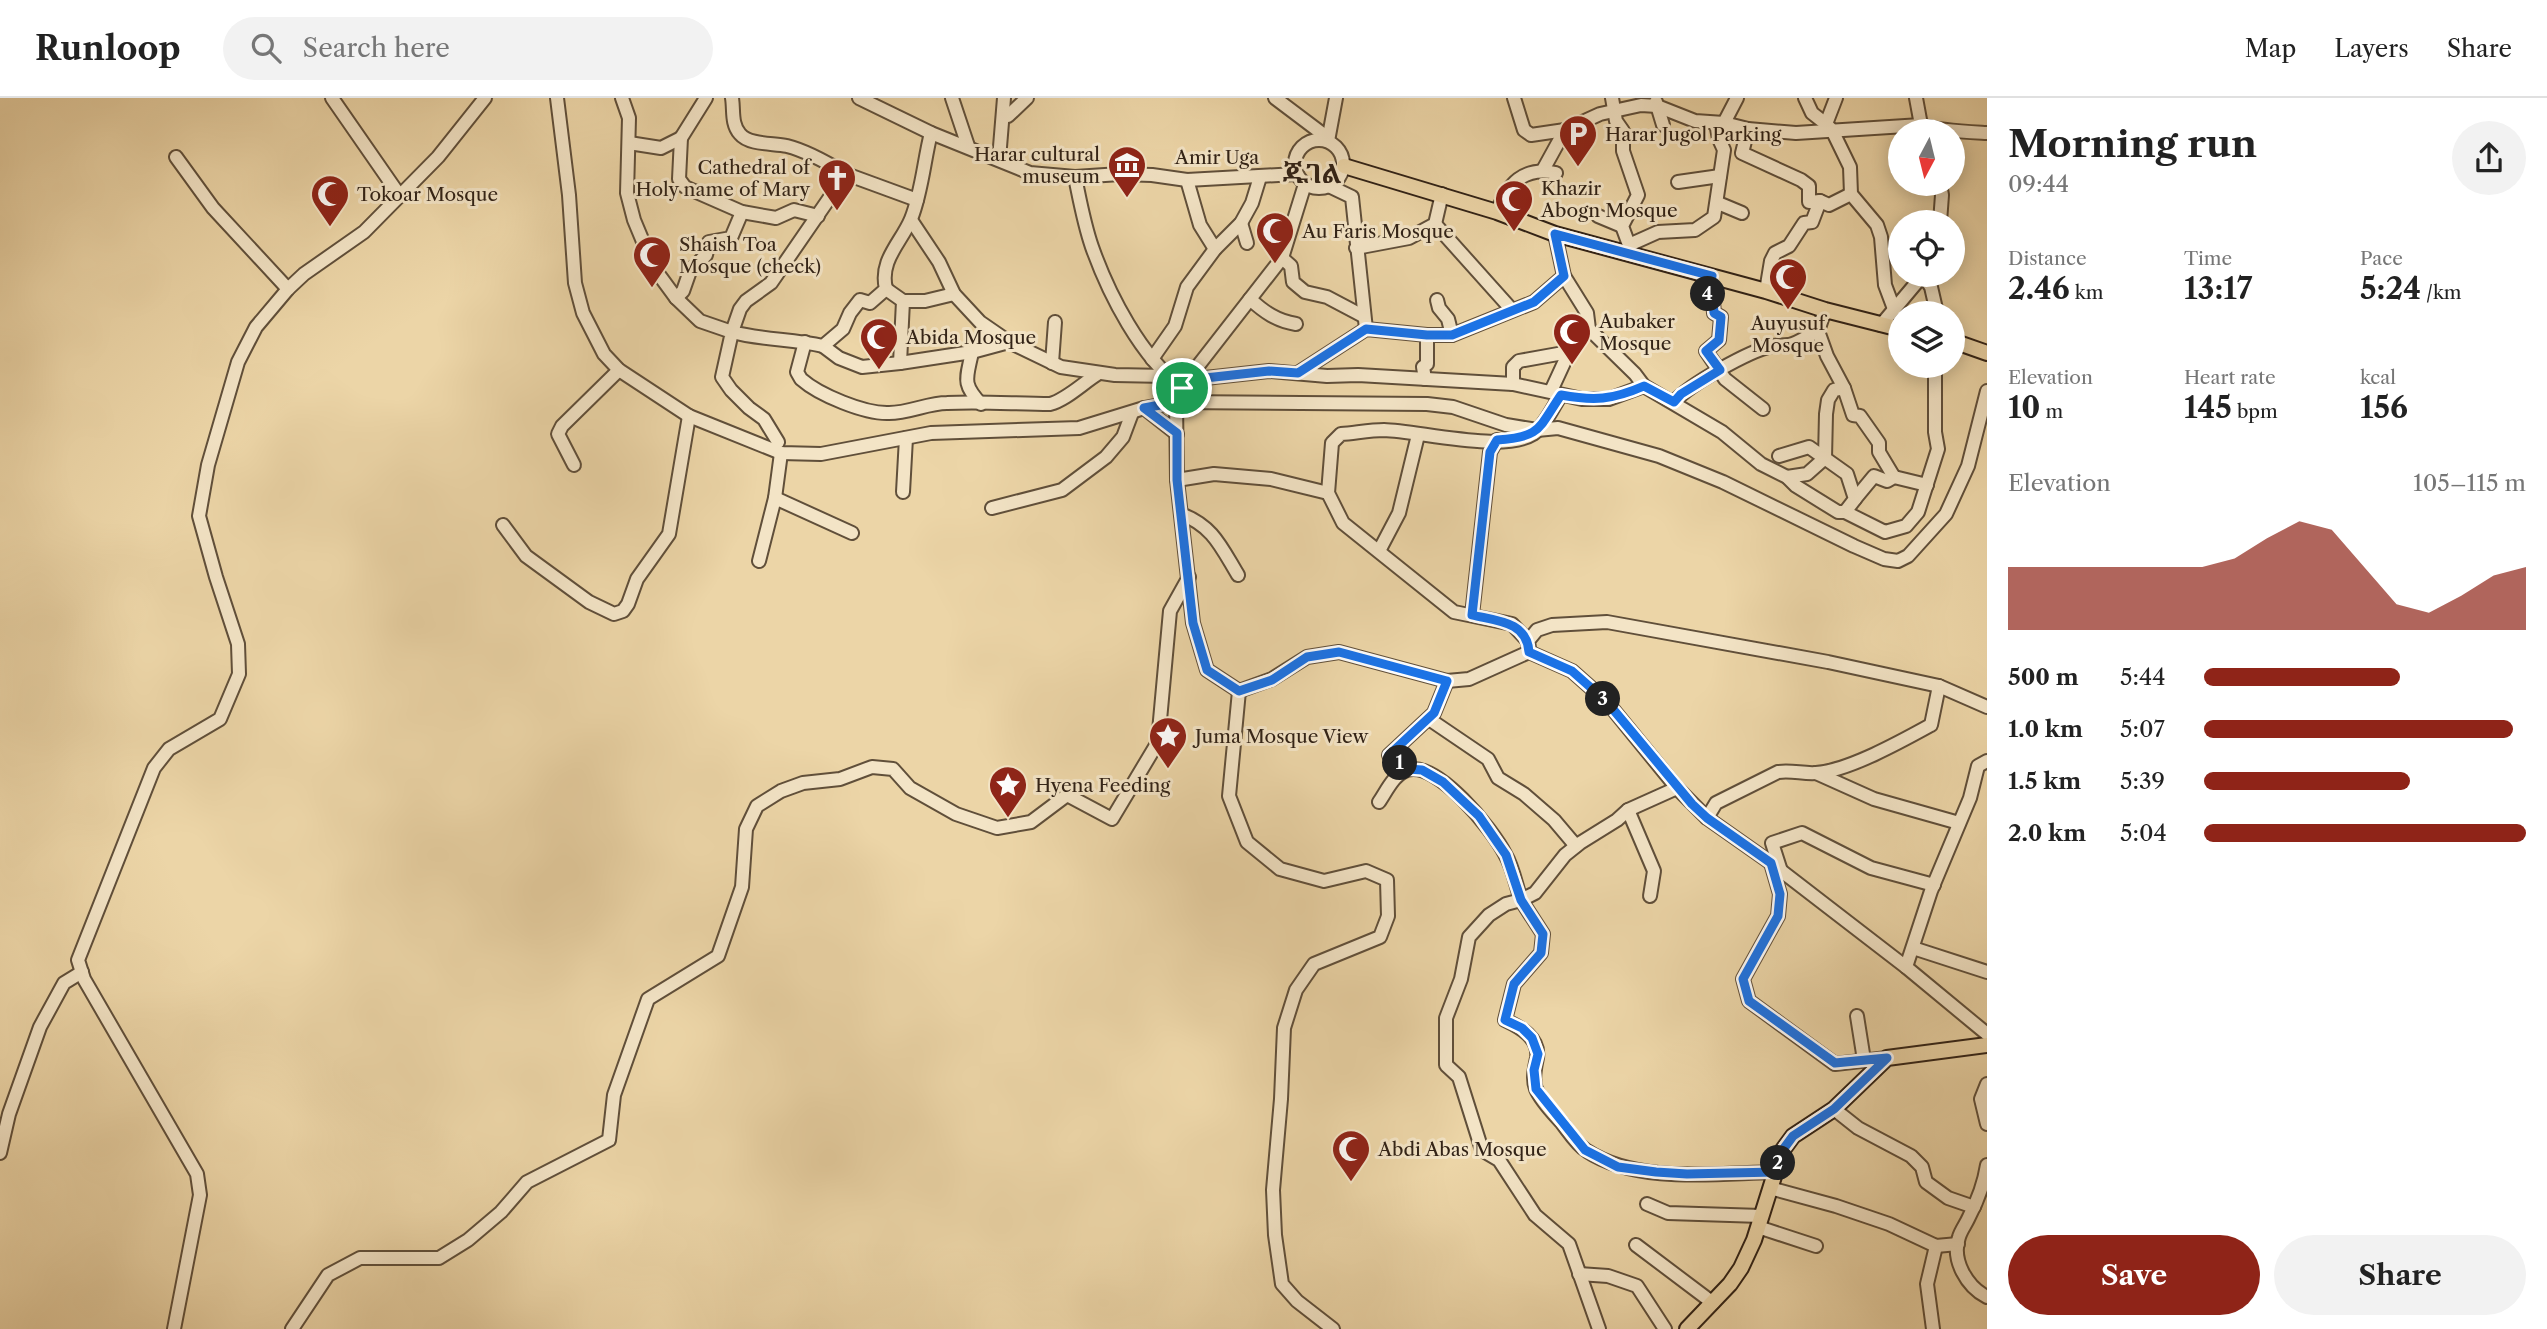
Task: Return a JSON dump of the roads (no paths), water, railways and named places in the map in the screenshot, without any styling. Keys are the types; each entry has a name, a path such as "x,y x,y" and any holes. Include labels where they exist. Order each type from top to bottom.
{"main road":[{"path":"1344,166 1442,194 1555,234 1888,326"},
{"path":"1965,346 1987,354"},
{"path":"1687,1329 1731,1284 1741,1268 1760,1222 1775,1172 1787,1143 1793,1136 1834,1109 1887,1058 1987,1045"}],"street":[{"path":"332,98 400,196"},
{"path":"174,1329 200,1195 197,1174 82,972 78,960 154,768 169,748 220,719 239,674 238,644 199,516 208,465 238,362 256,327 288,289 304,274 364,232 438,157 485,98"},
{"path":"557,98 569,195 575,283 583,313 604,354 619,370 689,416 779,448 821,454 932,433 1079,428 1138,410 1176,402 1427,404 1453,407 1506,425 1538,430 1558,428 1659,456 1723,482 1854,546 1884,559 1898,561 1908,556 1947,513 1968,466 1987,391"},
{"path":"622,98 629,118 627,193 634,220 654,268 676,298 700,321 750,337 823,346 839,358 862,367 972,352 1009,342"},
{"path":"706,98 681,138 679,179 685,187 742,212 776,218 794,210 818,216"},
{"path":"732,98 733,118 739,134 747,140 790,147 846,174 917,200"},
{"path":"952,98 968,146"},
{"path":"999,159 1004,98"},
{"path":"1008,116 1027,98"},
{"path":"1275,98 1304,118 1328,139 1340,151 1344,166 1339,178 1329,186 1317,188 1301,179 1294,166 1298,150 1312,140 1328,139"},
{"path":"1328,139 1336,98"},
{"path":"1514,98 1524,130 1531,135 1565,130 1613,105 1629,106 1656,102 1695,121 1748,129 1796,133 1829,127 1888,126"},
{"path":"1598,216 1622,226 1629,245 1658,232 1695,230 1714,217 1724,150 1719,139 1720,123 1737,98"},
{"path":"1805,98 1812,113 1829,127 1850,167 1852,194 1878,225 1885,285 1891,301"},
{"path":"1829,127 1836,98"},
{"path":"1916,98 1920,119"},
{"name":"Amir Uga","path":"868,100 931,133 1030,173 1076,177 1130,174 1187,180 1260,177 1301,179"},
{"path":"1656,102 1663,125"},
{"path":"1613,105 1616,121 1623,131 1623,151 1638,195 1622,226"},
{"path":"1742,153 1748,129"},
{"path":"1497,212 1504,192 1512,184 1526,174 1549,172 1565,130"},
{"path":"1966,132 1987,133"},
{"path":"931,133 911,220 891,250 885,281 887,289 903,301 925,301 954,294"},
{"path":"629,143 661,148 681,138"},
{"path":"1724,150 1742,153 1801,180 1809,186 1809,202 1820,201 1829,205 1852,194"},
{"path":"176,157 213,208 288,289"},
{"path":"758,561 775,498 779,448 764,419 731,390 722,377 732,332 740,309 746,301 771,283 846,174"},
{"path":"1678,182 1720,176"},
{"path":"1076,177 1092,248 1116,300 1152,359 1166,376"},
{"path":"1152,359 1175,326 1187,286 1215,249 1241,223 1252,203 1260,177"},
{"path":"1239,691 1207,670 1193,623 1177,480 1176,402 1184,384 1282,258 1301,179"},
{"path":"1187,180 1200,225 1215,249"},
{"path":"1329,186 1352,197 1356,248 1364,290 1365,322"},
{"path":"1356,248 1409,238 1434,224 1442,194"},
{"path":"1766,291 1775,253 1789,246 1804,223 1812,222 1820,201"},
{"path":"1718,203 1742,213"},
{"path":"676,298 682,291 690,271 702,261 709,242 731,239 742,212"},
{"path":"911,220 939,262 954,294 980,322 1009,342 1061,367 1100,373 1166,376 1184,384 1269,371 1513,384 1582,399 1609,399 1644,386"},
{"path":"1241,223 1247,243"},
{"path":"1434,224 1512,310"},
{"path":"1555,234 1564,276 1587,313 1589,329 1644,386 1722,432 1761,464 1787,477 1796,486 1838,512 1845,512 1885,532 1906,526 1918,512 1927,485 1938,449 1935,432 1935,378"},
{"path":"1282,258 1291,266 1293,282 1305,292 1327,297 1365,322 1427,335 1452,335 1534,302 1564,276"},
{"path":"1712,276 1707,298 1713,301 1714,313 1721,317 1719,340 1706,351 1725,379 1763,409"},
{"path":"1901,301 1913,287"},
{"path":"823,346 843,329 860,300 870,303 887,289"},
{"path":"1250,299 1283,322 1296,324"},
{"path":"1437,300 1448,320 1452,335"},
{"path":"900,363 903,301"},
{"path":"1825,310 1818,331 1827,356 1844,388 1853,415 1860,416 1879,443 1879,452 1894,477"},
{"path":"1881,325 1888,316"},
{"path":"1052,363 1055,322"},
{"path":"1298,373 1365,322"},
{"path":"1589,329 1569,352 1556,393 1538,430 1530,436 1497,440 1452,439 1385,430 1341,434 1332,443 1328,492 1343,523 1454,612 1512,624 1529,646 1572,671 1607,702 1677,788 1707,818 1771,863 1906,967 1987,1034"},
{"path":"1674,402 1681,394 1720,370 1760,350 1774,345 1791,345 1818,331"},
{"path":"1425,379 1423,367 1426,363 1427,335"},
{"path":"805,342 797,372 806,384 854,408 892,414 928,404 1050,404 1062,401 1100,373"},
{"path":"972,352 966,384 968,391 981,404"},
{"path":"1513,384 1513,367 1519,361 1569,352"},
{"path":"574,465 558,434 562,426 619,370"},
{"path":"1787,477 1807,474 1825,458 1828,400 1834,390 1844,388"},
{"path":"1138,410 1177,433"},
{"path":"992,508 1062,490 1106,457 1123,438 1138,410"},
{"path":"502,525 526,556 589,602 614,614 623,611 637,579 669,534 689,416"},
{"path":"1379,551 1399,513 1418,435"},
{"path":"903,492 906,438"},
{"path":"1472,615 1490,452 1497,440"},
{"path":"1779,456 1809,447 1847,474 1855,499"},
{"path":"1177,480 1214,474 1271,479 1328,492"},
{"path":"1845,512 1874,476 1887,481 1894,477 1927,485"},
{"path":"775,498 852,533"},
{"path":"1181,513 1200,521 1215,538 1238,575"},
{"path":"292,1329 328,1275 360,1258 439,1258 468,1240 501,1212 527,1182 609,1140 614,1095 648,999 718,956 742,887 746,829 757,806 781,790 803,783 840,779 872,767 893,769 910,788 956,814 997,828 1031,822 1067,796 1112,819 1158,742 1170,611 1189,577"},
{"path":"1239,691 1272,680 1307,657 1339,652 1447,681 1469,680 1529,646 1537,630 1552,625 1607,622 1828,662 1938,686 1987,707"},
{"path":"1447,681 1434,713 1389,755 1408,769 1422,770 1443,782 1479,816 1506,855 1521,900 1543,934 1541,953 1514,984 1505,1020 1522,1028 1532,1038 1538,1054 1534,1070 1536,1089 1585,1150 1618,1167 1687,1174 1775,1172"},
{"path":"1816,773 1879,752 1931,725 1938,686"},
{"path":"1239,691 1228,796 1247,842 1280,869 1324,881 1366,871 1387,880 1388,916 1380,937 1314,964 1296,990 1284,1028 1273,1190 1275,1235 1282,1284 1297,1301 1333,1329"},
{"path":"1429,719 1488,759 1498,778 1524,794 1554,820 1576,846"},
{"path":"1906,967 1934,885 1970,798 1978,766 1987,761"},
{"path":"1378,802 1399,774 1408,769"},
{"path":"1707,818 1716,803 1778,772 1790,770 1816,773 1874,799 1959,823"},
{"path":"1599,1329 1569,1244 1535,1215 1499,1160 1482,1150 1459,1077 1446,1065 1446,1018 1461,979 1469,937 1489,915 1506,904 1535,894 1565,855 1628,810 1677,788"},
{"path":"1628,810 1654,871 1650,896"},
{"path":"1782,873 1772,844 1802,834 1871,868 1934,885"},
{"path":"1771,863 1780,894 1778,916 1743,979 1749,1001 1835,1063 1887,1058"},
{"path":"1913,948 1987,972"},
{"path":"0,1153 9,1114 40,1027 64,983 82,972"},
{"path":"1857,1016 1864,1060"},
{"path":"1987,1084 1981,1098 1987,1124"},
{"path":"1834,1109 1858,1128 1911,1156 1922,1167 1926,1182 1948,1198 1974,1207"},
{"path":"1987,1165 1984,1185 1958,1238 1957,1252 1963,1275 1978,1293 1987,1297"},
{"path":"1770,1188 1889,1224 1936,1246 1958,1244"},
{"path":"1647,1204 1668,1213 1760,1222 1816,1246"},
{"path":"1636,1245 1713,1303"},
{"path":"1933,1329 1927,1284 1936,1246"},
{"path":"1580,1274 1608,1276 1637,1286 1665,1329"}],"place":[{"name":"Harar Jugol Parking","path":"1578,168"},
{"name":"Harar cultural museum","path":"1127,199"},
{"name":"Cathedral of Holy name of Mary","path":"837,212"},
{"name":"Tokoar Mosque","path":"330,228"},
{"name":"Khazir Abogn Mosque","path":"1514,233"},
{"name":"Au Faris Mosque","path":"1275,265"},
{"name":"Shaish Toa Mosque (check)","path":"652,289"},
{"name":"Auyusuf Mosque","path":"1788,311"},
{"name":"Aubaker Mosque","path":"1572,366"},
{"name":"Abida Mosque","path":"879,371"},
{"name":"Juma Mosque View","path":"1168,770"},
{"name":"Hyena Feeding","path":"1008,819"},
{"name":"Abdi Abas Mosque","path":"1351,1183"}],"district":[{"name":"ጁገል","path":"1312,174"}]}
